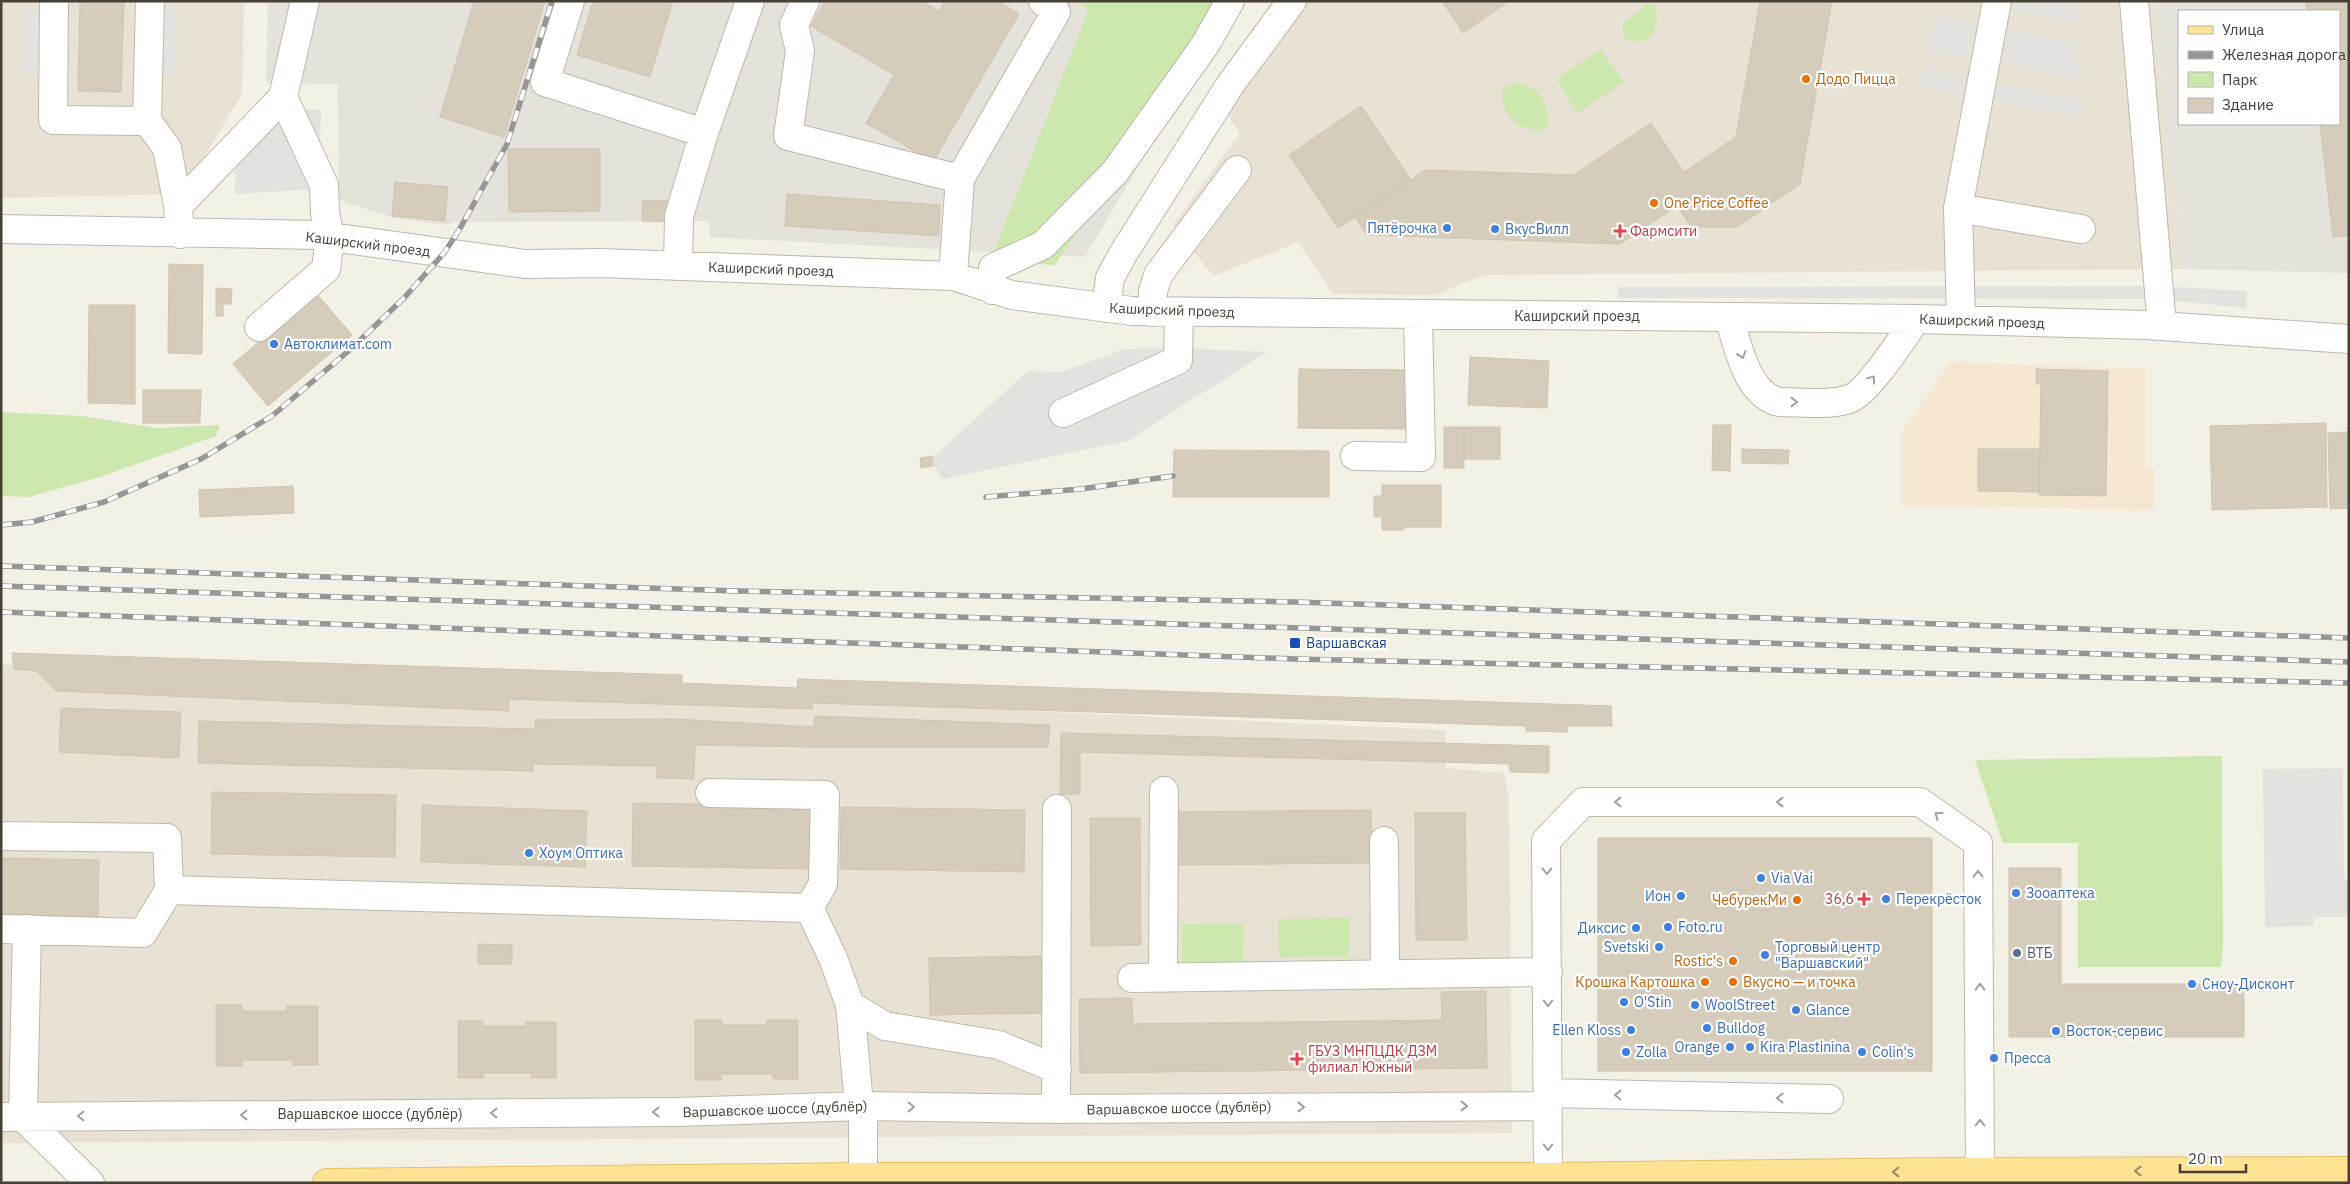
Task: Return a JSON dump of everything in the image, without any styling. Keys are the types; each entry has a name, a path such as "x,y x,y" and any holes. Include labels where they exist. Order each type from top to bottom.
{"main road":[{"path":"327,1183 863,1177 1548,1180 1976,1177 2349,1171"}],"street":[{"path":"54,1 53,120 147,121"},
{"path":"150,1 147,121 167,148 178,206 180,234"},
{"path":"178,206 282,97 306,1"},
{"path":"570,1 545,82 704,133"},
{"path":"678,266 679,216 704,133 750,1"},
{"path":"805,1 794,25 800,51 788,136 960,179"},
{"path":"953,276 960,179 1056,12 1043,1"},
{"path":"992,290 993,268 1043,245 1115,172 1205,45 1230,1"},
{"path":"1106,308 1110,278 1123,254 1230,84 1292,1"},
{"path":"1961,320 1958,208 1997,1"},
{"path":"2134,1 2162,326"},
{"path":"259,327 326,268 330,237 325,213 324,185 282,97"},
{"path":"1063,414 1178,360 1166,312 1153,291 1158,275 1238,170"},
{"path":"1958,208 2081,229"},
{"name":"Каширский проезд","path":"1,229 330,237 525,264 601,263 953,276 1012,295 1106,308 1166,312 1961,320 2162,326 2349,339"},
{"path":"1355,456 1421,457 1418,315"},
{"path":"1729,317 1745,364 1759,392 1771,400 1779,402 1851,399 1865,388 1916,319"},
{"path":"1163,978 1164,791"},
{"path":"710,793 825,795 824,884 809,908"},
{"path":"1548,1180 1546,841 1583,802 1920,802 1978,844 1976,1177"},
{"path":"1056,1109 1057,809"},
{"path":"1,836 167,838 168,890 143,933 14,929 12,1117 90,1183"},
{"path":"1384,840 1385,975"},
{"path":"168,890 809,908"},
{"path":"809,908 833,958 850,1005 858,1094 863,1106 863,1177"},
{"path":"1132,978 1548,972"},
{"path":"850,1005 885,1026 999,1045 1057,1069"},
{"name":"Варшавское шоссе (дублёр)","path":"12,1117 667,1112 863,1106 1056,1109 1548,1100 1829,1099"}],"shaded area":[{"path":"1,1 244,1 242,94 182,194 1,198"},
{"path":"158,1 178,1 177,74 157,74"},
{"path":"268,1 1235,1 1085,257 710,237 709,221 457,222 442,225 391,217 339,200 338,84 266,83"},
{"path":"1300,1 2152,1 2183,269 1483,275 1434,295 1333,294 1298,242 1213,276 1173,225 1240,133 1223,108"},
{"path":"2014,1 2070,1 2070,5 2078,7 2075,22 2012,11"},
{"path":"2152,1 2349,1 2349,273 2183,269"},
{"path":"44,11 43,73 21,74 21,12"},
{"path":"1933,16 1975,24 1968,58 1927,50"},
{"path":"2008,30 2078,43 2075,62 2084,64 2081,79 2002,64"},
{"path":"1923,70 1965,78 1962,95 1920,87"},
{"path":"1998,84 2085,100 2082,117 1995,101"},
{"path":"264,107 321,110 318,189 235,194 236,130"},
{"path":"2157,286 2247,291 2246,308 2155,299 1618,298 1618,287"},
{"path":"1178,348 1267,352 1127,441 943,479 930,460 1028,371 1061,372 1125,349"},
{"path":"1950,362 2145,369 2145,468 2154,468 2154,510 1901,505 1901,434"},
{"path":"1,664 1445,730 1446,768 1504,773 1509,798 1512,1133 1,1143"},
{"path":"2343,768 2344,879 2349,880 2349,917 2314,917 2313,926 2265,927 2263,769"}],"green space":[{"path":"1079,1 1213,1 1195,58 1055,265 1019,263 993,255 1088,11"},
{"path":"1650,2 1651,5 1655,5 1657,15 1652,33 1645,41 1628,41 1623,36 1623,23"},
{"path":"1601,49 1624,82 1578,113 1556,79"},
{"path":"1518,83 1532,88 1542,99 1547,113 1548,128 1529,129 1515,122 1509,116 1505,109 1502,91 1512,84"},
{"path":"1,412 81,416 157,428 220,425 216,436 100,477 29,497 1,496"},
{"path":"2222,756 2223,950 2221,967 2078,967 2078,843 2003,843 1975,760"},
{"path":"1349,918 1349,957 1279,958 1278,919"},
{"path":"1243,923 1244,963 1182,964 1182,924"}],"building":[{"path":"80,1 124,1 121,92 78,91"},
{"path":"474,1 545,1 504,137 440,117"},
{"path":"593,1 673,1 650,77 577,55"},
{"path":"825,1 922,1 939,11 945,1 997,1 1019,14 933,162 866,123 894,75 811,26"},
{"path":"1442,1 1509,1 1463,33"},
{"path":"1760,1 1832,1 1800,184 1737,227 1691,227 1677,206 1620,244 1367,235 1355,217 1425,170 1574,175 1651,123 1684,172 1736,137"},
{"path":"2306,1 2349,1 2349,235 2333,237 2320,125 2340,125 2340,10 2307,10"},
{"path":"1361,106 1411,180 1338,228 1289,155"},
{"path":"508,149 600,149 600,211 509,212"},
{"path":"395,182 448,187 445,221 392,216"},
{"path":"787,194 940,205 939,236 785,226"},
{"path":"643,200 667,201 666,222 642,221"},
{"path":"169,264 203,265 202,354 168,353"},
{"path":"216,288 232,289 231,304 223,304 223,316 216,316"},
{"path":"316,293 352,335 268,406 233,364"},
{"path":"89,305 135,305 135,404 88,403"},
{"path":"1470,357 1549,361 1547,408 1468,405"},
{"path":"1299,369 1410,370 1410,429 1298,428"},
{"path":"2036,369 2108,371 2106,496 2039,495 2041,384 2036,384"},
{"path":"143,390 201,390 200,423 143,423"},
{"path":"2326,423 2327,507 2212,510 2210,426"},
{"path":"1713,425 1731,425 1730,471 1712,470"},
{"path":"1444,427 1464,427 1464,468 1444,468"},
{"path":"1464,427 1500,427 1500,459 1464,459"},
{"path":"2349,432 2349,508 2330,509 2328,433"},
{"path":"1742,449 1789,450 1788,464 1742,463"},
{"path":"1978,449 2040,449 2039,492 1978,491"},
{"path":"1174,450 1329,451 1329,497 1173,497"},
{"path":"932,456 933,466 921,468 920,458"},
{"path":"1382,485 1441,485 1441,527 1404,527 1404,530 1382,530 1382,517 1374,517 1374,496 1382,496"},
{"path":"293,486 294,513 200,517 199,490"},
{"path":"12,653 682,675 682,683 797,688 798,679 1611,706 1612,726 1568,726 1567,732 1526,731 1526,726 812,703 812,709 509,699 509,711 57,691 36,671 14,669"},
{"path":"61,708 181,712 179,758 59,752"},
{"path":"815,716 1050,725 1048,747 695,745 694,779 657,778 657,766 533,764 533,771 198,763 199,721 535,729 535,720 675,719 814,727"},
{"path":"1061,733 1549,746 1549,773 1510,772 1509,764 1080,752 1080,794 1060,794"},
{"path":"212,792 396,795 395,857 211,854"},
{"path":"633,803 816,806 815,869 632,866"},
{"path":"422,805 587,811 585,867 421,862"},
{"path":"841,807 1025,810 1024,872 840,869"},
{"path":"1371,810 1372,863 1174,865 1173,812"},
{"path":"1415,813 1465,813 1467,940 1416,940"},
{"path":"1090,818 1140,818 1141,945 1091,946"},
{"name":"Торговый центр \"Варшавский\"","path":"1598,838 1932,838 1932,1071 1598,1071"},
{"path":"1,858 99,860 98,917 1,915"},
{"path":"2009,868 2061,868 2061,984 2244,984 2244,1037 2009,1037"},
{"path":"478,944 512,945 512,964 478,964"},
{"path":"1046,956 1047,1013 930,1015 929,958"},
{"path":"1486,991 1487,1068 1080,1073 1079,999 1132,998 1133,1024 1442,1020 1441,992"},
{"path":"216,1005 242,1005 242,1011 287,1011 287,1006 318,1006 318,1065 293,1065 293,1060 242,1060 242,1066 216,1066"},
{"path":"695,1020 722,1020 722,1025 767,1025 767,1020 798,1020 798,1079 773,1079 773,1074 721,1074 721,1080 695,1080"},
{"path":"458,1021 483,1021 483,1026 526,1026 526,1022 556,1022 556,1078 531,1078 531,1073 483,1073 483,1078 458,1078"}],"railway":[{"path":"1,525 32,522 104,502 201,459 272,416 352,348 405,297 444,253 458,232 507,144 552,1"},
{"path":"986,497 1081,489 1173,476"},
{"path":"1,566 736,591 1296,602 2349,638"},
{"path":"1,586 2349,662"},
{"path":"1,612 1295,659 2349,683"}],"place":[{"name":"Додо Пицца","path":"1806,79"},
{"name":"One Price Coffee","path":"1654,203"},
{"name":"Пятёрочка","path":"1447,228"},
{"name":"ВкусВилл","path":"1495,229"},
{"name":"Фармсити","path":"1620,231"},
{"name":"Автоклимат.com","path":"274,344"},
{"name":"Варшавская","path":"1295,643"},
{"name":"Хоум Оптика","path":"529,853"},
{"name":"Via Vai","path":"1761,878"},
{"name":"Зооаптека","path":"2016,893"},
{"name":"Ион","path":"1681,896"},
{"name":"36,6","path":"1864,899"},
{"name":"Перекрёсток","path":"1886,899"},
{"name":"ЧебурекМи","path":"1797,900"},
{"name":"Foto.ru","path":"1668,927"},
{"name":"Диксис","path":"1636,928"},
{"name":"Svetski","path":"1659,947"},
{"name":"ВТБ","path":"2017,953"},
{"name":"Торговый центр \"Варшавский\"","path":"1765,955"},
{"name":"Rostic's","path":"1733,961"},
{"name":"Крошка Картошка","path":"1705,982"},
{"name":"Вкусно — и точка","path":"1733,982"},
{"name":"Сноу-Дисконт","path":"2192,984"},
{"name":"O'Stin","path":"1624,1002"},
{"name":"WoolStreet","path":"1695,1005"},
{"name":"Glance","path":"1796,1010"},
{"name":"Bulldog","path":"1707,1028"},
{"name":"Ellen Kloss","path":"1631,1030"},
{"name":"Восток-сервис","path":"2056,1031"},
{"name":"Orange","path":"1730,1047"},
{"name":"Kira Plastinina","path":"1750,1047"},
{"name":"Zolla","path":"1626,1052"},
{"name":"Colin's","path":"1862,1052"},
{"name":"Пресса","path":"1994,1058"},
{"name":"ГБУЗ МНПЦДК ДЗМ филиал Южный","path":"1297,1059"}]}
